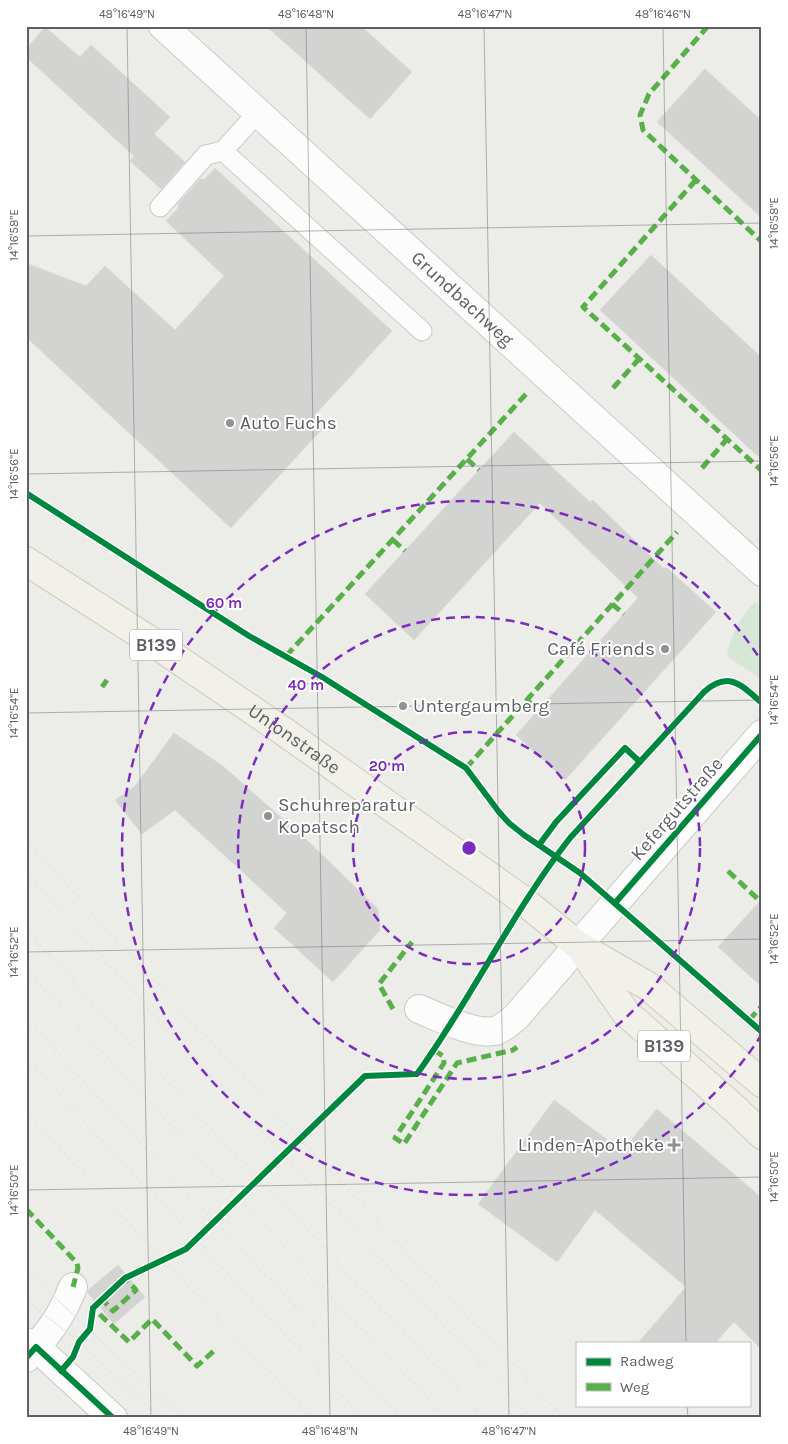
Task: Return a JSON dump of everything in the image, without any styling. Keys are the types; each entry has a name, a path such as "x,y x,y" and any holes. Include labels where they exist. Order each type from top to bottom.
{"main road":[{"name":"Unionstraße","path":"26,561 283,731 514,894 578,946 648,986 762,1083"},
{"name":"Unionstraße","path":"578,946 626,1013 762,1135"}],"street":[{"name":"Grundbachweg","path":"163,26 762,572"},
{"name":"Kefergutstraße","path":"578,946 762,734"},
{"path":"419,1009 463,1026 482,1031 495,1031 515,1018 578,946"},
{"path":"73,1287 56,1324 29,1349 112,1418"}],"lane":[{"path":"160,207 206,155 223,151 258,112"},
{"path":"223,151 422,331"}],"green space":[{"path":"755,602 762,608 762,680 727,656 737,626"}],"building":[{"path":"266,26 361,26 412,72 370,119"},
{"path":"45,27 80,57 91,45 170,117 154,134 185,162 161,189 130,161 134,156 26,57 26,49"},
{"path":"705,69 762,121 762,218 657,122"},
{"path":"215,168 392,331 314,416 325,426 231,528 26,337 26,263 86,286 105,266 175,330 224,276 166,221 179,207 177,205 201,178 204,180"},
{"path":"651,255 762,358 762,460 600,310"},
{"path":"514,432 590,502 593,500 664,569 666,567 716,612 565,780 516,735 638,598 540,503 414,640 365,594"},
{"path":"174,733 223,766 310,843 378,909 380,930 333,982 274,928 287,913 175,810 142,834 115,800 135,786"},
{"path":"762,899 762,987 718,947"},
{"path":"554,1100 622,1151 657,1109 762,1198 762,1350 734,1322 716,1342 639,1342 686,1287 595,1210 557,1262 478,1204"},
{"path":"118,1265 145,1297 114,1324 88,1293 88,1290"}],"tram line":[{"path":"26,1270 183,1418"},
{"path":"26,1300 79,1342 160,1418"}],"railway":[{"path":"26,840 293,1130 564,1418"},
{"path":"26,874 277,1148 532,1418"},
{"path":"26,929 102,1013 485,1418"},
{"path":"26,970 263,1225 446,1418"},
{"path":"26,1019 163,1167 401,1418"},
{"path":"26,1059 363,1418"},
{"path":"26,1112 178,1276 314,1418"}],"marked path":[{"path":"708,26 649,94 640,115 643,130 762,242"},
{"path":"696,180 583,307 762,471"},
{"path":"613,388 639,359"},
{"path":"286,656 527,393"},
{"path":"702,468 727,439"},
{"path":"467,459 479,470"},
{"path":"466,768 677,532"},
{"path":"393,540 405,551"},
{"path":"612,604 624,614"},
{"path":"102,687 107,680"},
{"path":"527,700 538,710"},
{"path":"728,871 760,901"},
{"path":"393,1009 379,984 412,942"},
{"path":"749,1020 762,1006"},
{"path":"434,1050 443,1056 444,1063 395,1138 404,1144 457,1063 513,1050 517,1047"},
{"path":"26,1209 77,1263 78,1268 73,1287"},
{"path":"129,1276 125,1278 136,1290 113,1311 102,1299 93,1308 129,1342 152,1319 197,1366 216,1349"}],"cycle path":[{"path":"26,493 249,636 322,677 466,768 509,823 580,873 762,1032"},
{"path":"61,1371 73,1357 79,1342 90,1329 93,1308 125,1278 186,1249 365,1076 417,1074 456,1015 529,895 570,838 704,692 721,682 734,682 762,703"},
{"path":"615,903 762,734"},
{"path":"539,845 556,822 625,748 640,762"},
{"path":"26,1358 36,1347 113,1418"}],"place":[{"name":"Auto Fuchs","path":"230,423"},
{"name":"Café Friends","path":"665,649"},
{"name":"Untergaumberg","path":"403,706"},
{"name":"Schuhreparatur Kopatsch","path":"268,816"},
{"name":"Linden-Apotheke","path":"674,1145"}]}
